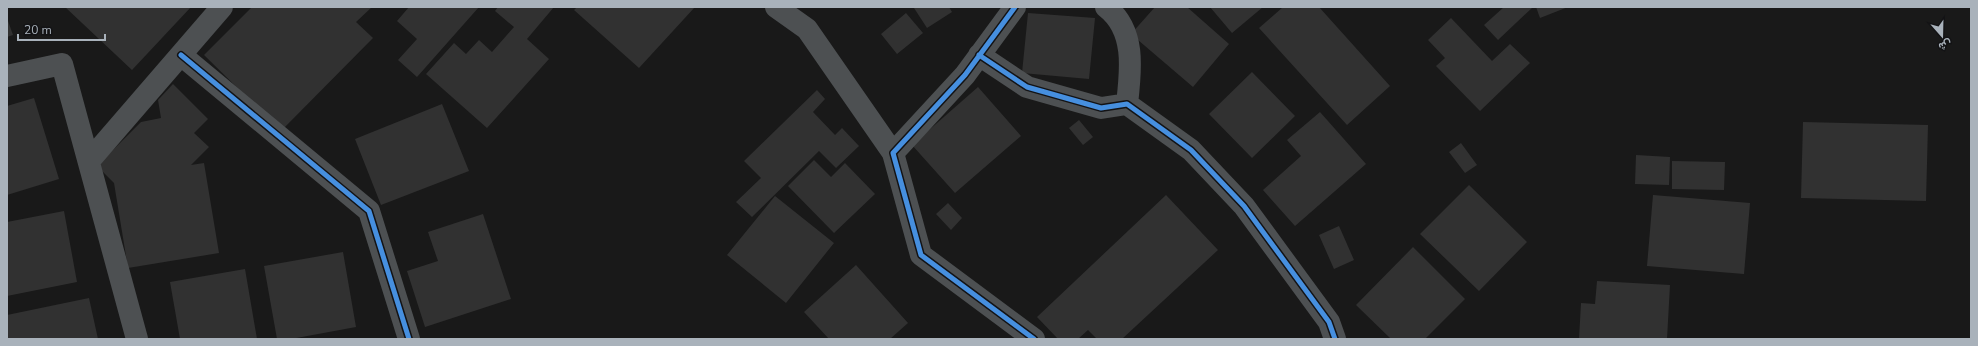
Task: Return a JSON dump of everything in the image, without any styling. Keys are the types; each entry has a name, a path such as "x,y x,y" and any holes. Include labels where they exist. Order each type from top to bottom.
{"street":[{"path":"89,161 222,7"},
{"path":"776,7 807,29 893,153 920,255 1034,339"},
{"path":"893,153 965,75 1015,7"},
{"path":"1106,7 1114,13 1124,29 1130,50 1130,77 1127,104"},
{"path":"180,55 369,211 409,339"},
{"path":"979,55 1028,87 1101,108 1127,104 1191,150 1244,206 1329,322 1335,339"},
{"path":"7,76 62,64 137,339"}],"building":[{"path":"65,7 191,7 132,70"},
{"path":"252,7 372,7 356,22 373,38 281,131 204,55"},
{"path":"409,7 479,7 417,77 398,60 417,39 397,21"},
{"path":"498,7 554,7 527,39 549,59 487,128 426,74 454,43 466,54 479,40 492,52 514,27 495,11"},
{"path":"577,7 695,7 639,68 574,10"},
{"path":"949,7 952,12 927,28 914,8"},
{"path":"1155,7 1187,7 1229,44 1193,87 1131,34"},
{"path":"1210,7 1263,7 1232,33"},
{"path":"1283,7 1319,7 1390,86 1347,125 1259,28"},
{"path":"1504,7 1533,7 1498,40 1484,25"},
{"path":"1536,7 1568,7 1540,18"},
{"path":"906,13 923,33 897,54 881,34"},
{"path":"1028,13 1095,18 1089,79 1022,73"},
{"path":"7,18 13,35 7,37"},
{"path":"1451,18 1492,61 1510,44 1530,63 1480,111 1436,66 1445,58 1428,40"},
{"path":"1252,72 1295,116 1252,158 1209,114"},
{"path":"173,84 208,119 194,133 209,147 191,165 204,163 219,253 128,268 114,183 97,166 141,122 161,118 158,100"},
{"path":"978,87 1021,136 955,193 912,145"},
{"path":"817,90 825,99 813,112 835,135 842,128 859,146 836,168 819,151 752,217 736,202 761,178 744,161"},
{"path":"34,98 59,179 7,195 7,106"},
{"path":"442,104 469,171 381,205 355,139"},
{"path":"1320,112 1366,164 1295,226 1263,190 1301,156 1287,140"},
{"path":"1079,120 1093,137 1083,145 1069,128"},
{"path":"1803,122 1928,125 1926,201 1801,198"},
{"path":"1461,143 1477,165 1465,173 1449,152"},
{"path":"1636,155 1670,157 1669,185 1635,184"},
{"path":"814,160 831,177 845,163 875,194 834,233 788,186"},
{"path":"1672,161 1725,162 1724,190 1672,189"},
{"path":"1469,185 1527,242 1479,291 1420,234"},
{"path":"1166,195 1218,250 1122,339 1097,339 1088,330 1078,339 1058,339 1037,317"},
{"path":"1653,195 1750,203 1744,274 1647,266"},
{"path":"775,196 834,243 786,303 727,255"},
{"path":"948,203 962,218 951,230 936,214"},
{"path":"64,211 77,282 7,296 7,222"},
{"path":"483,214 511,299 425,327 407,271 438,261 428,232"},
{"path":"1339,226 1354,260 1334,269 1319,235"},
{"path":"1413,247 1465,299 1425,339 1391,339 1356,305"},
{"path":"343,252 356,327 291,339 277,339 264,266"},
{"path":"856,265 908,323 890,339 829,339 804,312"},
{"path":"245,269 257,339 180,339 170,282"},
{"path":"1597,281 1670,285 1667,339 1579,339 1581,303 1595,304"},
{"path":"89,298 98,339 7,339 7,315"}],"cycle path":[{"path":"1015,7 965,75 893,153 921,255 1034,339"},
{"path":"181,55 369,211 409,339"},
{"path":"979,55 1027,87 1101,108 1127,104 1191,150 1244,206 1329,322 1335,339"}]}
